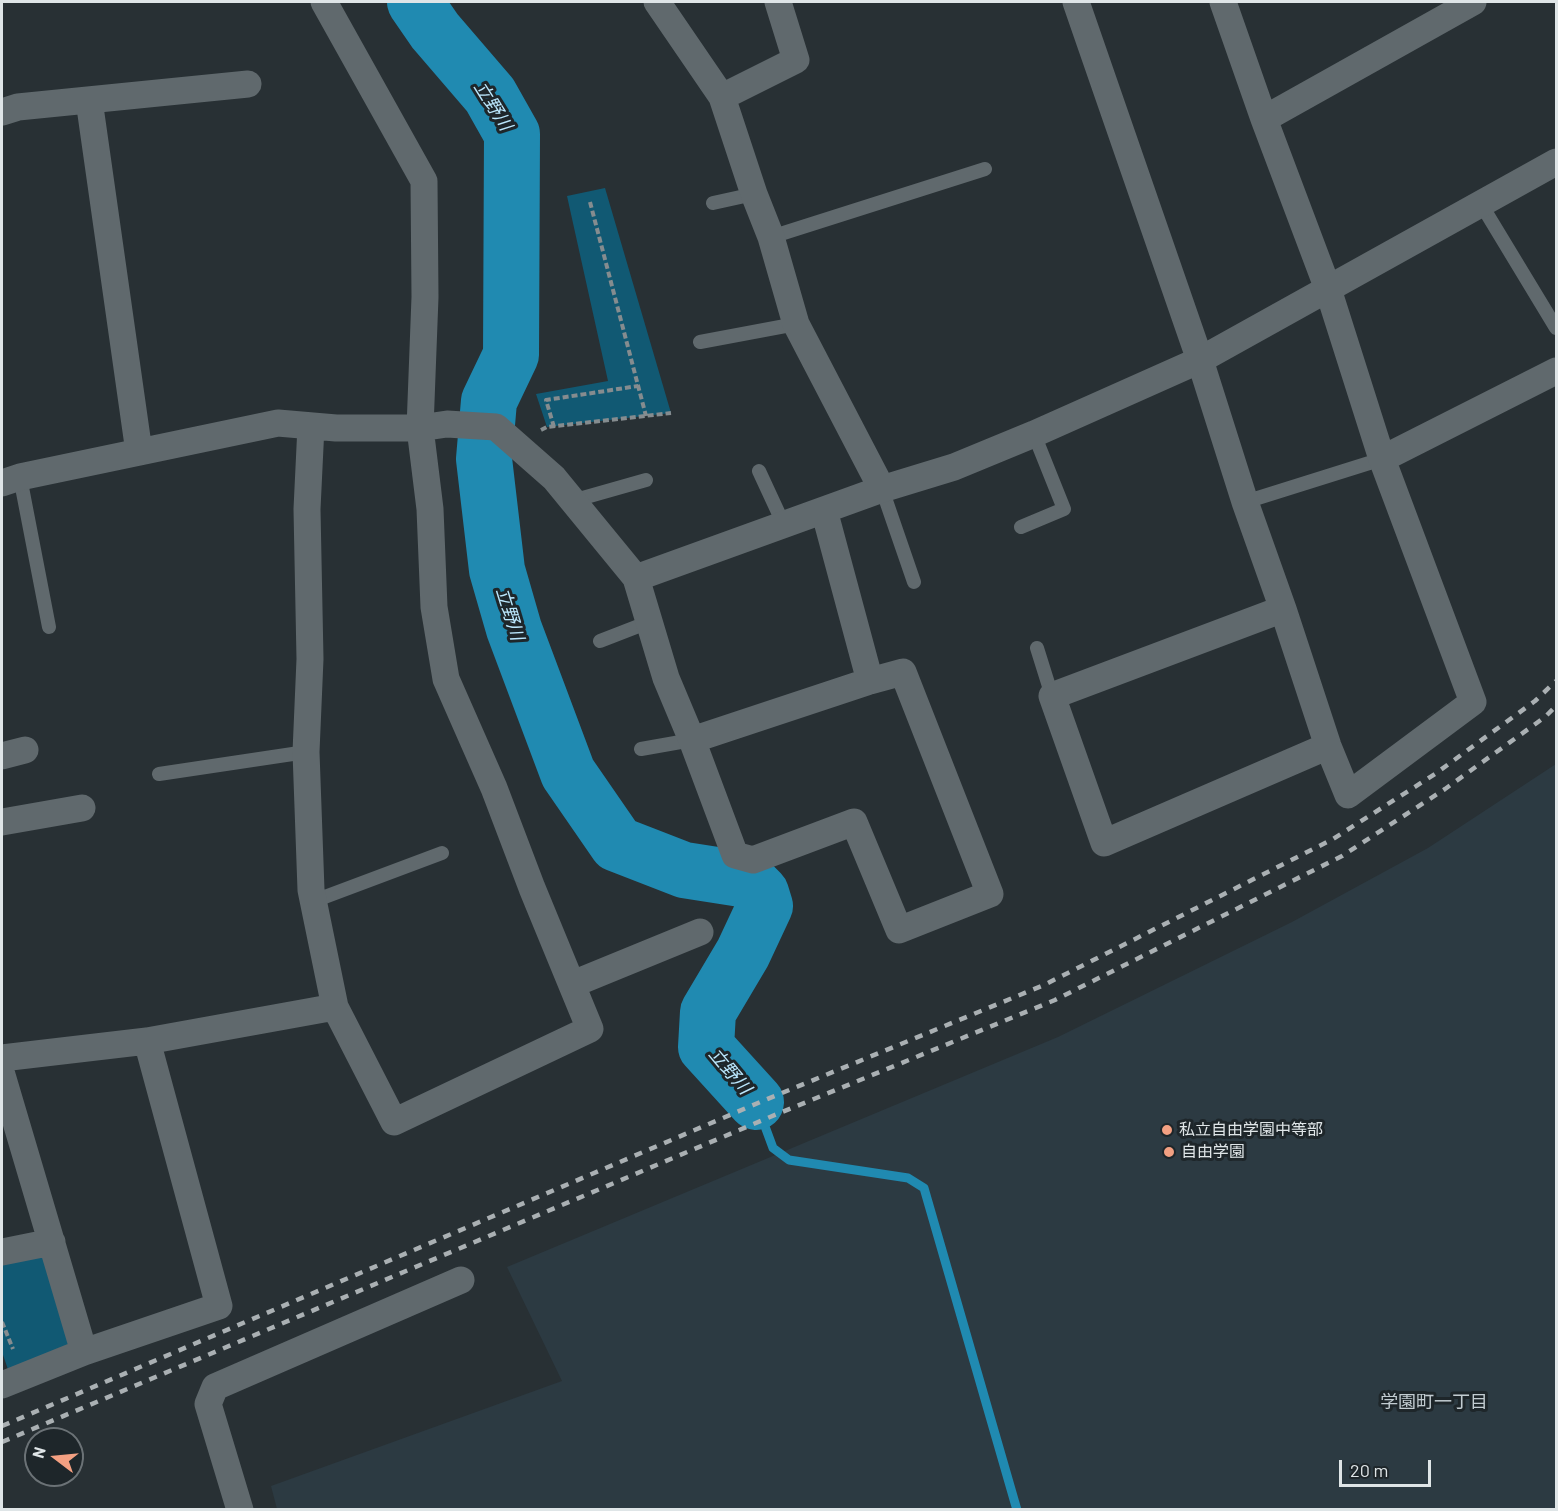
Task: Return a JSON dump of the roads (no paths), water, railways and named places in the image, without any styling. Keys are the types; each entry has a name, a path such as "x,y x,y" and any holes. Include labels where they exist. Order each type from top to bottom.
{"street":[{"path":"312,426 307,509 310,658 306,752 311,890 335,1007 394,1122 590,1029 532,888 495,788 446,679 434,607 430,509 420,428 425,297 424,181 324,2"},
{"path":"657,2 722,98 771,237 796,324 882,489"},
{"path":"722,98 796,60 778,2"},
{"path":"1076,2 1200,360 1245,502 1328,746 1348,795 1473,702 1382,459 1328,289 1223,2"},
{"path":"1264,119 1473,2"},
{"path":"2,112 18,106 248,84"},
{"path":"89,100 138,452"},
{"path":"636,578 882,489 954,467 1200,360 1557,162"},
{"path":"1382,459 1557,371"},
{"path":"11,480 278,423 336,428 420,428 447,424 496,427 554,478 636,578 666,678 735,855 753,860 854,822 898,930 990,894 903,672 692,740"},
{"path":"824,510 870,681"},
{"path":"1282,609 1052,696 1104,843 1328,746"},
{"path":"2,822 82,808"},
{"path":"573,984 700,932"},
{"path":"2,1058 147,1041 335,1007"},
{"path":"2,1385 84,1352 219,1306 147,1041"},
{"path":"2,1075 84,1352"},
{"path":"2,1252 52,1242"},
{"path":"240,1509 208,1404 214,1387 461,1280"}],"lane":[{"path":"771,237 985,170"},
{"path":"713,203 754,194"},
{"path":"1481,204 1557,328"},
{"path":"700,342 796,324"},
{"path":"1022,527 1064,509 1034,434"},
{"path":"1245,502 1382,459"},
{"path":"759,471 784,525"},
{"path":"11,480 49,627"},
{"path":"572,501 646,480"},
{"path":"882,489 914,582"},
{"path":"600,641 649,622"},
{"path":"1038,648 1052,696"},
{"path":"641,749 692,740"},
{"path":"159,774 306,752"},
{"path":"314,901 442,853"}],"waterway":[{"name":"立野川","path":"415,2 435,31 490,95 512,134 511,355 489,401 484,459 497,570 514,629 568,773 617,844 684,870 748,880 761,893 765,906 743,953 708,1012 706,1047 756,1102"},
{"path":"756,1102 773,1148 789,1160 908,1178 924,1188 1017,1510"}],"railway":[{"path":"2,1426 765,1100 1044,985 1333,839 1435,774 1535,701 1556,681"},
{"path":"2,1442 770,1117 1055,1000 1342,856 1445,789 1545,717 1556,706"}],"place":[{"name":"私立自由学園中等部","path":"1167,1130"},
{"name":"自由学園","path":"1169,1152"}],"district":[{"name":"学園町一丁目","path":"1434,1402"}]}
